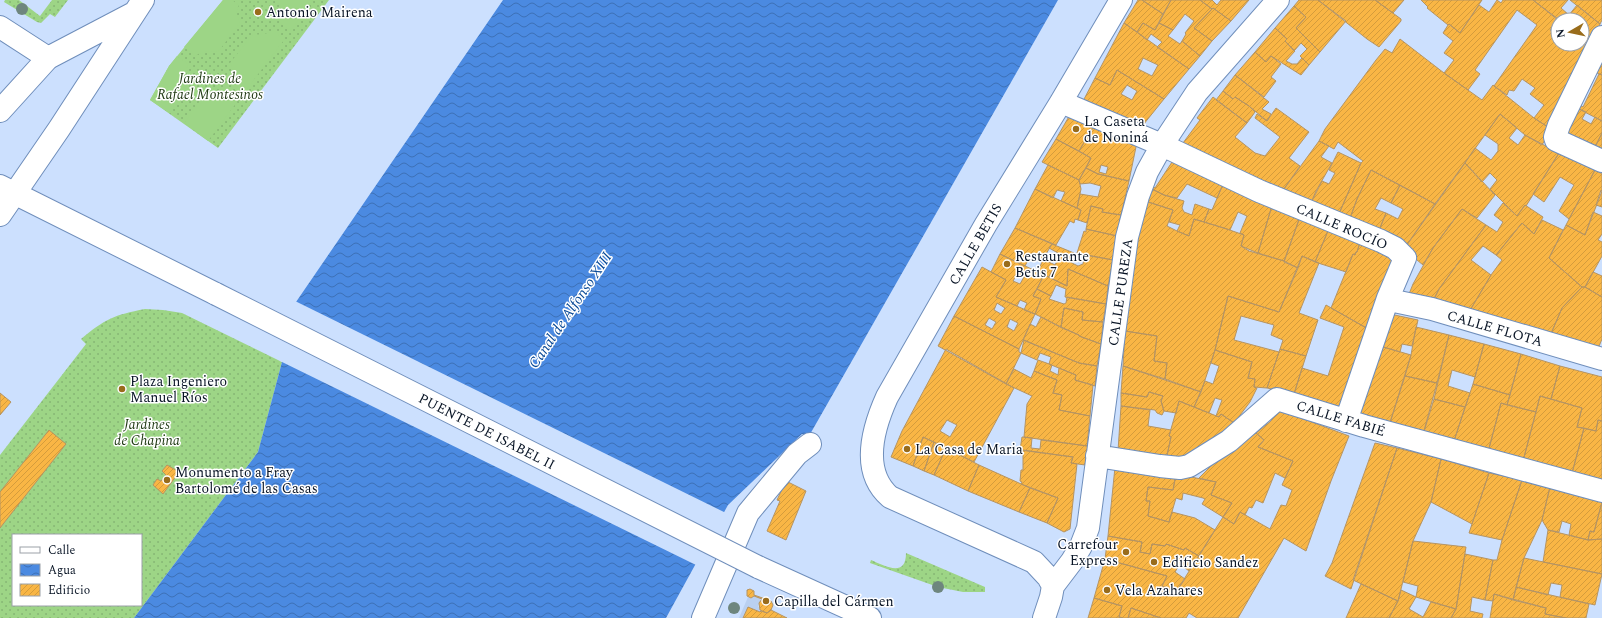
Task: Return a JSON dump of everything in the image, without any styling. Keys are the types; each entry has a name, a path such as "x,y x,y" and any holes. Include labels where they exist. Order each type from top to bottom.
{"street":[{"name":"CALLE BETIS","path":"1053,586 1048,577 1034,562 890,497 879,485 872,466 874,440 879,416 887,397 986,224 1061,102 1121,0"},
{"name":"CALLE PUREZA","path":"1044,618 1053,586 1072,561 1081,546 1088,528 1127,237 1138,196 1147,172 1162,145 1197,92 1278,0"},
{"path":"0,111 48,58 138,7"},
{"path":"0,214 7,190 59,129 138,7"},
{"path":"0,27 48,58"},
{"path":"1602,37 1555,137 1556,140 1602,160"},
{"path":"1061,102 1162,145"},
{"name":"CALLE ROCÍO","path":"1162,145 1259,191 1381,241 1395,248 1405,258 1388,298 1356,429"},
{"name":"PUENTE DE ISABEL II","path":"7,190 758,567 870,618"},
{"name":"CALLE FLOTA","path":"1388,298 1394,301 1432,309 1602,359"},
{"name":"CALLE FABIÉ","path":"1097,456 1180,468 1189,466 1228,441 1277,399 1356,429 1602,491"},
{"path":"702,618 748,513 798,454 810,444"}],"shaded area":[{"path":"754,596 762,599 758,606 761,611 787,618 739,618 748,597 751,598"}],"green space":[{"path":"5,0 19,0 40,16 52,0 68,0 55,17 50,14 41,23 4,2"},
{"name":"Jardines de Rafael Montesinos","path":"223,0 329,0 218,148 150,100 169,66"},
{"path":"223,0 232,0 239,5 236,12 240,23 218,52 206,52 195,56 184,47"},
{"path":"279,0 313,0 290,31 279,22 282,15"},
{"path":"273,30 284,40 243,94 231,85 234,74 230,63 253,34 268,33"},
{"path":"177,56 188,64 186,76 189,88 169,113 150,100 169,66"},
{"path":"225,94 237,102 208,141 184,123 202,98 214,98"},
{"name":"Jardines de Chapina","path":"145,309 182,313 282,362 258,452 134,618 0,618 0,455 86,344 81,339 104,322 117,316"},
{"path":"906,553 985,587 985,592 963,592 938,587 870,563 871,560 888,567 899,568 905,561"}],"water":[{"name":"Canal de Alfonso XIII","path":"503,0 1058,0 809,436 802,434 728,505 666,618 134,618 258,452 296,302"}],"pier":[{"path":"295,301 726,513 696,565 280,361"}],"building":[{"path":"1138,0 1142,0 1163,14 1155,30 1143,23 1137,32 1124,23"},
{"path":"1142,0 1171,0 1163,14"},
{"path":"1171,0 1200,0 1212,9 1194,28 1212,41 1200,56 1182,41 1186,34 1185,33 1194,21 1185,14 1173,30 1159,23"},
{"path":"1200,0 1212,0 1217,5 1221,0 1249,0 1231,21"},
{"path":"1299,0 1318,0 1346,21 1320,52 1296,28 1306,17 1294,6"},
{"path":"1318,0 1375,0 1401,19 1401,21 1379,47"},
{"path":"1375,0 1404,0 1393,13"},
{"path":"1421,0 1482,0 1460,33 1427,8 1428,7"},
{"path":"1497,0 1501,3 1503,0 1533,0 1550,13 1550,52 1587,52 1551,129 1534,118 1544,105 1530,94 1535,88 1522,79 1514,91 1509,90 1507,95 1494,86 1537,25 1517,10 1475,70 1480,74 1468,90 1444,73 1454,60 1444,53 1453,41 1443,33 1448,25 1449,24 1460,33 1479,5 1489,12"},
{"path":"1533,0 1568,0 1561,8 1566,12 1550,12 1550,14"},
{"path":"1570,0 1602,0 1602,20 1600,24 1590,16 1590,12 1585,12"},
{"path":"1577,5 1585,12 1571,12"},
{"path":"1294,6 1306,17 1296,28 1320,52 1309,65 1300,56 1307,49 1301,43 1294,51 1285,41 1287,39 1275,28"},
{"path":"1213,8 1231,21 1212,41 1194,28"},
{"path":"1590,16 1600,24 1590,45"},
{"path":"1124,23 1189,69 1164,99 1117,70 1110,85 1095,78","holes":["1143,58 1158,65 1152,76 1138,69"]},
{"path":"1143,23 1155,30 1159,23 1173,30 1168,36 1180,44 1182,41 1200,56 1189,69 1157,47 1162,42 1151,34 1147,40 1137,32"},
{"path":"1275,28 1287,39 1285,41 1295,51 1286,61 1292,64 1297,64 1302,58 1309,65 1301,75 1271,56 1266,62 1255,52"},
{"path":"1400,39 1482,100 1493,85 1534,118 1551,129 1542,145 1525,135 1500,114 1435,204 1371,170 1357,199 1349,221 1338,216 1363,161 1338,142 1334,149 1319,141 1325,129 1376,60 1385,49 1392,53"},
{"path":"1602,51 1602,75 1592,71"},
{"path":"1255,52 1266,62 1271,56 1281,64 1271,77 1276,81 1264,97 1235,75"},
{"path":"1117,70 1164,99 1139,130 1081,105 1095,78 1110,85","holes":["1127,85 1137,91 1132,100 1121,94"]},
{"path":"1599,74 1602,75 1602,121 1575,107 1577,103 1583,107"},
{"path":"1235,75 1269,102 1262,109 1271,114 1267,121 1249,106 1235,97 1233,99 1223,91"},
{"path":"1223,91 1233,99 1235,97 1249,106 1255,112 1247,123 1216,100"},
{"path":"1213,97 1247,123 1235,137 1255,153 1265,156 1280,137 1255,118 1257,114 1267,121 1276,108 1309,132 1289,158 1300,166 1281,193 1180,147 1200,120 1197,118"},
{"path":"1575,107 1586,112 1582,119 1591,124 1595,117 1602,121 1602,133 1595,147 1563,132"},
{"path":"1071,113 1095,124 1079,151 1056,139"},
{"path":"1500,114 1517,128 1509,138 1518,145 1525,135 1559,153 1526,206 1525,205 1517,216 1490,189 1497,180 1490,173 1482,182 1465,163 1475,148 1491,160 1498,151 1498,144 1485,135"},
{"path":"1095,124 1137,142 1129,181 1098,174 1086,168 1091,158 1079,151","holes":["1101,165 1108,167 1106,174 1099,172"]},
{"path":"1602,133 1602,150 1595,147"},
{"path":"1056,139 1091,158 1079,180 1042,162"},
{"path":"1319,141 1329,146 1321,157 1332,163 1310,205 1281,193"},
{"path":"1338,152 1361,163 1338,216 1310,205 1322,181 1329,184 1335,173 1329,170"},
{"path":"1559,153 1595,170 1569,219 1559,211 1574,185 1560,177 1544,202 1533,194"},
{"path":"1174,159 1224,182 1217,198 1187,184 1177,198 1164,195 1150,188 1152,186 1155,188"},
{"path":"1465,163 1495,195 1477,218 1462,209 1433,248 1423,265 1404,249"},
{"path":"1048,165 1079,180 1081,189 1077,208 1061,201 1065,192 1057,190 1053,198 1035,189"},
{"path":"1086,168 1098,174 1129,181 1121,215 1102,212 1103,209 1091,206 1087,223 1078,220 1081,210 1077,208 1080,194 1098,197 1101,186 1090,183 1080,184 1079,180"},
{"path":"1371,170 1400,185 1391,203 1381,198 1375,209 1386,213 1378,233 1349,221 1357,199"},
{"path":"1595,170 1602,174 1602,191 1585,235 1566,225"},
{"path":"1224,182 1273,202 1258,253 1241,246 1244,235 1240,233 1247,216 1238,212 1230,230 1204,222 1209,209 1212,210"},
{"path":"1400,185 1435,204 1404,249 1378,233 1386,213 1398,219 1403,209 1391,203"},
{"path":"1150,188 1164,195 1184,201 1182,208 1184,212 1192,215 1195,204 1209,209 1204,222 1194,219 1189,236 1177,231 1180,225 1169,222 1173,210 1142,200"},
{"path":"1035,189 1081,210 1078,220 1075,219 1074,223 1070,221 1056,245 1015,228"},
{"path":"1601,190 1602,191 1602,207 1596,205"},
{"path":"1142,200 1173,210 1167,226 1177,231 1189,236 1194,219 1224,228 1244,235 1241,246 1249,251 1284,261 1298,268 1279,312 1228,296 1215,350 1201,392 1165,379 1167,363 1154,361 1157,336 1125,331"},
{"path":"1273,202 1301,214 1284,261 1258,253"},
{"path":"1503,203 1517,216 1525,205 1543,217 1534,234 1522,223 1496,255 1483,246 1471,260 1491,275 1469,312 1432,303 1439,289 1486,225 1497,232 1503,222 1494,215"},
{"path":"1091,206 1103,209 1102,212 1121,215 1117,236 1086,229"},
{"path":"1462,209 1486,225 1439,289 1432,303 1407,299 1413,284 1433,248"},
{"path":"1593,212 1602,216 1602,234 1598,240 1602,242 1602,256 1585,287 1582,287 1549,258 1566,225 1585,235"},
{"path":"1301,214 1330,226 1315,262 1302,256 1298,268 1284,262"},
{"path":"1542,220 1563,230 1549,258 1582,287 1562,308 1550,336 1469,312 1491,275 1502,260 1496,255 1522,223 1534,234"},
{"path":"1330,226 1361,239 1357,252 1355,255 1353,254 1346,272 1315,262"},
{"path":"1015,228 1052,244 1043,259 1032,253 1025,266 1000,254"},
{"path":"1086,229 1117,236 1113,260 1077,253"},
{"path":"1361,239 1397,257 1370,330 1331,308 1353,254 1355,255 1357,252"},
{"path":"1052,244 1074,253 1070,262 1078,266 1083,264 1085,255 1113,260 1108,286 1068,269 1067,286 1049,277 1059,257 1058,253 1049,248"},
{"path":"1000,254 1044,275 1033,296 1041,299 1035,314 1024,310 1027,303 1020,300 1017,306 996,297 1006,280 991,272","holes":["1017,274 1024,277 1020,284 1013,281"]},
{"path":"1302,256 1319,263 1299,313 1318,320 1306,356 1280,349 1283,340 1271,335 1274,325 1241,316 1234,340 1279,352 1267,388 1254,387 1255,379 1248,378 1252,362 1215,350 1228,296 1279,312"},
{"path":"1043,259 1055,265 1049,277 1038,272"},
{"path":"982,267 1006,280 996,297 1035,314 1019,349 954,316","holes":["997,303 1005,308 1001,314 994,310","989,318 996,322 992,329 985,325","1010,319 1018,323 1014,331 1007,327"]},
{"path":"1068,269 1108,286 1106,304 1065,297 1066,289 1056,285 1051,296 1037,289 1044,275 1067,286"},
{"path":"1593,272 1602,276 1602,297 1585,287"},
{"path":"1582,287 1585,287 1602,297 1602,339 1597,351 1550,336 1562,308"},
{"path":"1037,289 1051,296 1049,299 1064,304 1066,303 1067,297 1106,304 1103,322 1082,320 1083,312 1064,308 1061,327 1035,314 1041,299 1033,296"},
{"path":"1326,305 1370,330 1344,408 1294,394 1302,368 1328,376 1344,327 1320,318"},
{"path":"1064,308 1083,312 1082,320 1103,322 1101,344 1079,336 1061,327"},
{"path":"1390,314 1418,320 1412,346 1402,344 1400,352 1373,344"},
{"path":"954,316 1019,349 1019,352 1021,353 1006,384 938,346"},
{"path":"1041,317 1079,336 1101,344 1097,366 1079,363 1023,340 1030,324 1036,327"},
{"path":"1416,327 1449,335 1437,383 1405,376 1411,355"},
{"path":"1125,331 1157,336 1154,361 1167,363 1165,379 1123,366"},
{"path":"1449,335 1484,344 1475,377 1452,370 1448,386 1470,393 1465,407 1434,399"},
{"path":"1024,340 1079,363 1097,366 1095,386 1075,380 1076,375 1049,364 1051,357 1040,353 1037,360 1021,353"},
{"path":"1373,344 1411,355 1388,429 1349,417"},
{"path":"1484,344 1521,354 1510,395 1473,384"},
{"path":"946,349 1014,388 974,462 923,437 913,466 891,457 902,431","holes":["947,420 957,425 950,437 940,431"]},
{"path":"1280,349 1306,356 1294,394 1267,388"},
{"path":"1215,350 1252,362 1248,378 1255,379 1254,387 1257,388 1250,402 1234,423 1221,414 1219,417 1216,416 1222,400 1215,398 1209,413 1194,407 1205,381 1213,384 1219,366 1211,363"},
{"path":"1521,354 1560,366 1551,399 1540,396 1536,412 1507,405"},
{"path":"1038,360 1052,365 1050,371 1058,375 1059,368 1076,375 1075,380 1093,385 1090,416 1059,410 1062,395 1053,393 1057,380 1034,371"},
{"path":"1123,366 1201,392 1194,407 1179,401 1176,413 1164,411 1161,401 1163,396 1149,392 1147,397 1121,393"},
{"path":"1560,366 1602,377 1602,421 1598,420 1596,431 1577,427 1582,408 1551,399"},
{"path":"1014,369 1031,378 1034,371 1057,380 1053,393 1062,395 1059,410 1090,416 1087,446 1024,437 1027,404 1032,396 1006,384"},
{"path":"1405,376 1437,383 1422,438 1388,429"},
{"path":"1473,384 1510,395 1507,405 1501,403 1487,456 1452,447"},
{"path":"1149,392 1163,396 1161,401 1164,411 1162,415 1157,413 1155,410 1121,406 1121,393 1147,397"},
{"path":"0,393 11,402 0,415"},
{"path":"1540,396 1582,408 1577,427 1584,428 1571,477 1522,465"},
{"path":"1434,399 1465,407 1452,447 1422,438"},
{"path":"1179,401 1219,417 1221,414 1234,423 1223,436 1179,463 1166,460 1171,437 1169,436"},
{"path":"1501,403 1536,412 1522,465 1487,456"},
{"path":"1121,406 1150,410 1148,426 1171,430 1166,460 1118,451"},
{"path":"1277,409 1349,436 1306,551 1284,538 1238,618 1197,618 1189,613 1186,618 1161,618 1131,608 1128,618 1123,618 1119,617 1122,606 1094,598 1105,559 1167,576 1162,586 1176,592 1223,517 1234,524 1240,512 1270,529 1281,505 1286,506 1292,490 1282,485 1293,461 1258,447 1264,440 1256,433 1271,421"},
{"path":"1598,420 1602,421 1602,485 1571,477 1584,428 1596,431"},
{"path":"49,430 66,444 0,528 0,492"},
{"path":"1256,433 1264,440 1258,447 1293,461 1285,478 1275,473 1263,503 1256,500 1252,508 1249,507 1245,515 1240,512 1234,524 1223,517 1232,503 1211,495 1216,482 1199,478 1222,455"},
{"path":"923,437 934,442 924,471 913,466"},
{"path":"1022,437 1032,438 1031,448 1040,449 1041,440 1088,446 1085,465 1071,463 1073,457 1020,450"},
{"path":"934,442 946,448 934,475 924,471"},
{"path":"1375,443 1397,448 1351,589 1325,576 1332,563"},
{"path":"946,448 979,465 968,491 934,475"},
{"path":"1397,448 1441,459 1431,502 1413,541 1398,601 1353,580"},
{"path":"1023,450 1073,457 1071,463 1077,464 1070,529 1064,532 1047,523 1058,498 1021,484"},
{"path":"1441,459 1489,473 1472,524 1431,502"},
{"name":"Monumento a Fray Bartolomé de las Casas","path":"167,465 179,472 163,494 153,485 157,479 161,481 166,475 162,471"},
{"path":"979,465 1030,488 1019,512 968,491"},
{"path":"1115,467 1176,474 1173,490 1148,487 1146,501 1150,501 1148,516 1169,522 1172,512 1195,518 1215,530 1199,556 1185,548 1184,550 1166,544 1165,546 1152,544 1150,554 1140,552 1142,542 1108,536"},
{"path":"1489,473 1522,480 1502,540 1469,533"},
{"path":"1176,474 1216,482 1211,495 1232,503 1223,517 1202,504 1205,499 1183,493 1182,500 1176,498 1169,522 1148,516 1150,501 1146,501 1148,487 1173,490"},
{"path":"1522,480 1550,487 1542,520 1524,558 1513,600 1494,594 1493,601 1485,600 1493,560 1497,560"},
{"path":"786,481 806,491 786,540 767,531 780,501 777,500"},
{"path":"1550,487 1602,502 1594,532 1590,531 1588,540 1569,535 1571,524 1562,521 1559,532 1548,530 1542,520"},
{"path":"1030,488 1058,498 1047,523 1019,512"},
{"path":"1602,502 1602,539 1588,540 1590,531 1594,532"},
{"path":"1548,530 1588,540 1602,539 1602,574 1543,562"},
{"name":"Edificio Sandez","path":"1108,536 1142,542 1140,552 1150,554 1152,544 1165,546 1166,544 1184,550 1185,548 1199,556 1189,571 1180,564 1175,572 1185,579 1176,592 1162,586 1167,576 1105,559"},
{"path":"1413,541 1466,547 1456,609 1416,597 1418,586 1403,582"},
{"path":"1465,554 1493,560 1485,600 1472,597 1470,611 1483,614 1482,618 1451,618 1456,609"},
{"path":"1524,558 1602,574 1595,605 1560,597 1562,585 1551,583 1548,595 1516,587"},
{"path":"1361,584 1398,601 1389,618 1346,618"},
{"path":"1516,587 1589,604 1586,618 1566,618 1545,614 1546,608 1513,600"},
{"name":"Capilla del Cármen","path":"750,589 754,591 754,595 771,601 773,605 771,610 767,613 760,610 759,603 762,599 754,596 751,598 747,596 747,590"},
{"path":"1401,590 1416,597 1409,609 1423,617 1431,602 1456,609 1451,618 1389,618 1398,601"},
{"path":"1494,594 1546,608 1545,614 1566,618 1490,618"},
{"path":"1094,598 1122,606 1119,617 1123,618 1088,618"},
{"path":"748,607 767,613 771,610 787,618 743,618"},
{"path":"1131,608 1161,618 1128,618"}],"place":[{"name":"Antonio Mairena","path":"258,12"},
{"name":"La Caseta de Noniná","path":"1076,129"},
{"name":"Restaurante Betis 7","path":"1007,264"},
{"name":"Plaza Ingeniero Manuel Ríos","path":"122,389"},
{"name":"La Casa de Maria","path":"907,449"},
{"name":"Monumento a Fray Bartolomé de las Casas","path":"167,480"},
{"name":"Carrefour Express","path":"1126,552"},
{"name":"Edificio Sandez","path":"1154,562"},
{"name":"Vela Azahares","path":"1107,590"},
{"name":"Capilla del Cármen","path":"766,601"}]}
